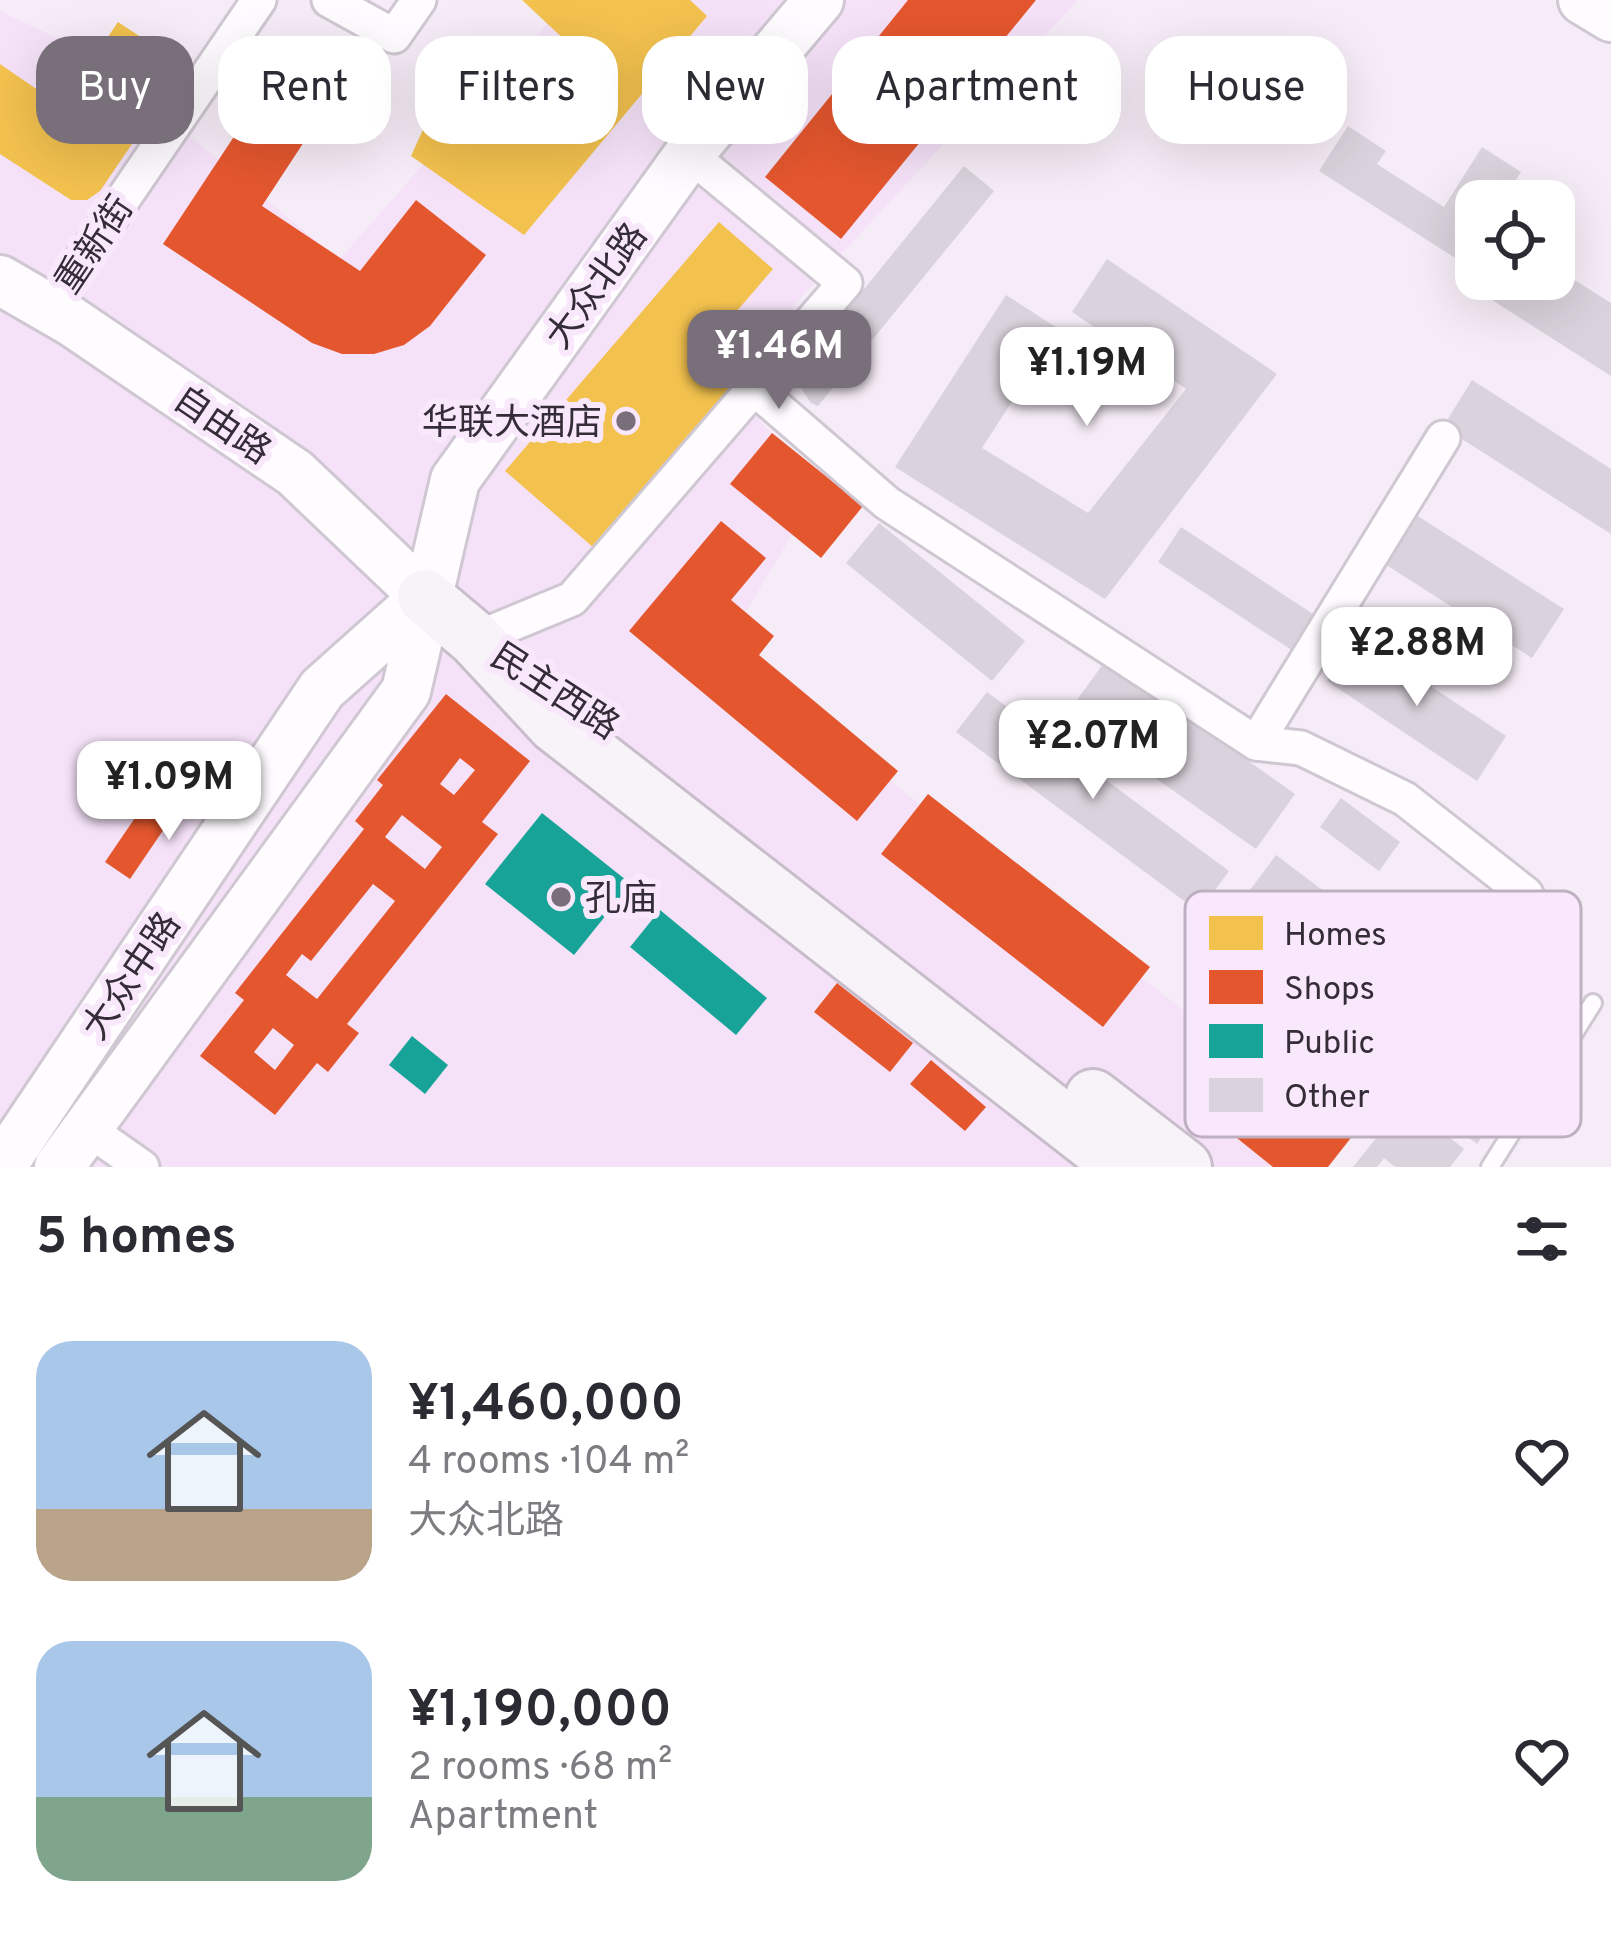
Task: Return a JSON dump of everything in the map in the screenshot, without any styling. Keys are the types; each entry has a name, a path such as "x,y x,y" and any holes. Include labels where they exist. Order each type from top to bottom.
{"main road":[{"name":"大众北路","path":"424,597 455,480 689,154 819,0"},
{"path":"1582,0 1611,17"},
{"name":"自由路","path":"0,280 295,473 424,597"},
{"path":"424,597 475,639"},
{"name":"大众中路","path":"59,1167 406,692 424,597"},
{"name":"大众中路","path":"1,1167 322,689 424,597"},
{"name":"民主西路","path":"475,639 555,725 1123,1167"},
{"name":"民主西路","path":"475,639 580,700 1184,1167"}],"street":[{"name":"重新街","path":"48,309 259,0"},
{"path":"329,0 394,36 419,0"},
{"path":"475,639 572,599 845,283 689,154"},
{"path":"754,388 886,502 1256,743 1301,748 1405,799 1522,891"},
{"path":"1256,743 1443,438"},
{"path":"85,1127 142,1167"}],"lane":[{"path":"1581,1022 1593,1003"},
{"path":"1490,1167 1509,1137"}],"shaded area":[{"path":"568,0 1078,0 1044,36 832,36 832,144 944,144 724,380 820,488 723,650 1185,1011 1185,1137 1311,1137 1287,1167 0,1167 0,11 54,36 36,36 36,144 194,144 194,139 339,260 441,144 618,144 618,36 536,36"}],"building: Homes":[{"path":"522,0 690,0 707,16 690,36 642,36 642,94 618,123 618,36 560,36"},
{"path":"118,22 139,36 108,36"},
{"path":"0,64 36,89 36,144 132,144 100,191 87,200 71,200 0,154"},
{"path":"416,144 600,144 524,235 411,156"},
{"name":"华联大酒店","path":"719,222 773,269 711,341 746,371 594,548 505,471"}],"building: Shops":[{"path":"908,0 1036,0 1007,36 879,36"},
{"path":"832,94 832,144 919,144 841,239 765,177 792,144 808,144 808,124"},
{"path":"229,144 303,144 262,206 360,271 416,200 486,255 430,326 404,345 374,354 342,354 312,343 163,244"},
{"path":"772,433 863,506 821,558 730,484"},
{"path":"721,521 766,558 731,600 774,636 759,655 898,771 857,821 629,631"},
{"path":"446,694 530,761 482,822 498,834 347,1024 359,1033 328,1072 317,1063 275,1115 200,1056 244,1000 235,993 364,829 355,821 383,785 377,780","holes":["460,758 475,770 454,795 440,784","402,815 442,847 425,869 385,837","373,884 395,901 317,999 286,975 302,954 311,961","273,1028 294,1045 275,1070 254,1052"]},
{"path":"928,794 1150,967 1103,1027 881,854"},
{"path":"141,809 166,826 130,879 105,862"},
{"path":"837,983 913,1043 890,1072 814,1012"},
{"path":"931,1060 986,1107 965,1131 910,1084"},
{"path":"1236,1137 1352,1137 1328,1167 1273,1167"}],"building: Public":[{"path":"542,813 631,884 574,955 485,884"},
{"path":"660,910 767,998 736,1035 630,947"},
{"path":"412,1036 448,1065 425,1094 389,1065"}],"building: Other":[{"path":"1347,128 1386,151 1377,164 1444,207 1455,190 1455,258 1319,171 1336,144 1347,144"},
{"path":"1482,147 1521,172 1516,180 1461,180"},
{"path":"964,166 994,191 818,406 811,403 799,385 804,363"},
{"path":"1107,259 1277,374 1105,599 895,467 1006,295 1059,329 982,448 1088,513 1186,389 1072,312"},
{"path":"1575,280 1611,303 1611,376 1492,300 1575,300"},
{"path":"1472,380 1611,469 1611,534 1443,427"},
{"path":"1405,508 1564,609 1532,658 1374,557"},
{"path":"879,523 1025,641 992,681 846,563"},
{"path":"1181,527 1319,618 1296,653 1158,562"},
{"path":"1356,637 1506,736 1477,781 1327,681"},
{"path":"1106,660 1295,794 1256,849 1066,715"},
{"path":"987,692 1229,871 1214,891 1185,891 1185,902 956,732"},
{"path":"1341,798 1400,842 1379,871 1320,827"},
{"path":"1276,855 1324,891 1249,891"},
{"path":"1377,1137 1449,1137 1464,1149 1450,1167 1395,1167 1384,1158 1377,1167 1353,1167"}],"place":[{"name":"华联大酒店","path":"626,421"},
{"name":"孔庙","path":"561,897"}]}
